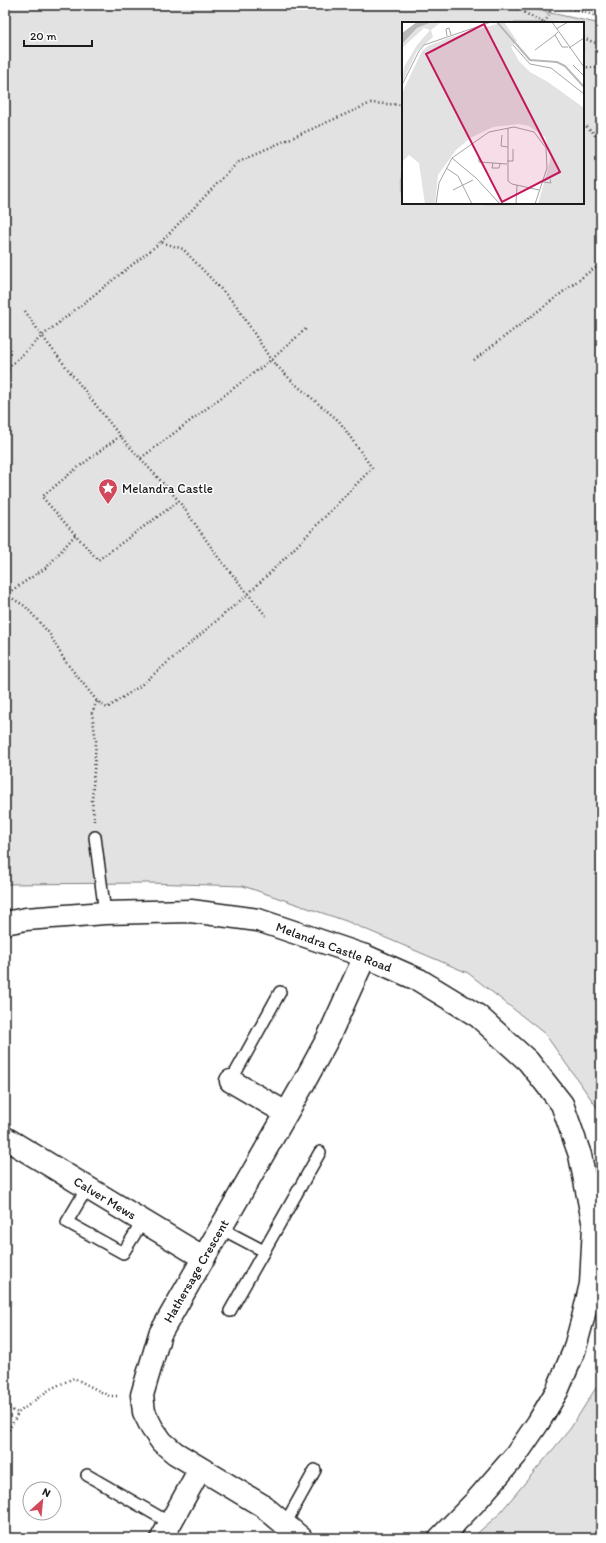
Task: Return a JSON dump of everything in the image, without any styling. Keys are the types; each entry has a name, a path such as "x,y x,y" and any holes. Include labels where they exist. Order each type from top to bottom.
{"street":[{"name":"Melandra Castle Road","path":"5,923 26,919 105,913 191,911 258,920 365,956 419,980 478,1016 528,1061 562,1104 580,1155 594,1226 591,1284 574,1351 557,1391 516,1455 476,1501 440,1538"},
{"name":"Hathersage Crescent","path":"301,1538 263,1506 175,1453 162,1442 152,1428 144,1412 142,1395 160,1334 328,1038 365,956"},
{"path":"231,1081 286,1113"},
{"name":"Calver Mews","path":"5,1138 204,1258"},
{"path":"166,1531 200,1468"}],"lane":[{"path":"95,837 105,913"},
{"path":"231,1081 280,992"},
{"path":"230,1311 320,1152"},
{"path":"87,1188 67,1222 123,1253 143,1221"},
{"path":"220,1228 264,1251"},
{"path":"285,1524 315,1470"},
{"path":"87,1475 166,1531"}],"path":[{"path":"510,5 542,22"},
{"path":"544,22 553,5"},
{"path":"558,5 601,18"},
{"path":"584,38 601,45"},
{"path":"584,66 601,68"},
{"path":"5,371 42,336 161,242 239,161 371,103 402,104"},
{"path":"584,125 592,131 601,144"},
{"path":"76,534 47,567 5,594 25,606 49,633 65,661 97,701 107,708 140,686 248,594 372,468 339,421 294,383 271,360 231,299 183,249 161,242"},
{"path":"474,360 593,269 601,266"},
{"path":"25,311 42,336 120,436 179,501 218,557 267,617"},
{"path":"140,458 271,360 307,328"},
{"path":"120,436 72,472 42,497 98,560 179,501"},
{"path":"95,837 92,801 96,741 92,713 97,701"},
{"path":"5,1437 18,1413 50,1389 74,1378 109,1396 142,1395"},
{"path":"5,1407 18,1413"}],"shaded area":[{"path":"5,5 514,5 601,24 601,1113 545,1034 468,973 346,921 243,886 148,883 5,884"},
{"path":"601,1378 601,1538 472,1538 498,1515 570,1429"}],"place":[{"name":"Melandra Castle","path":"108,505"}]}
